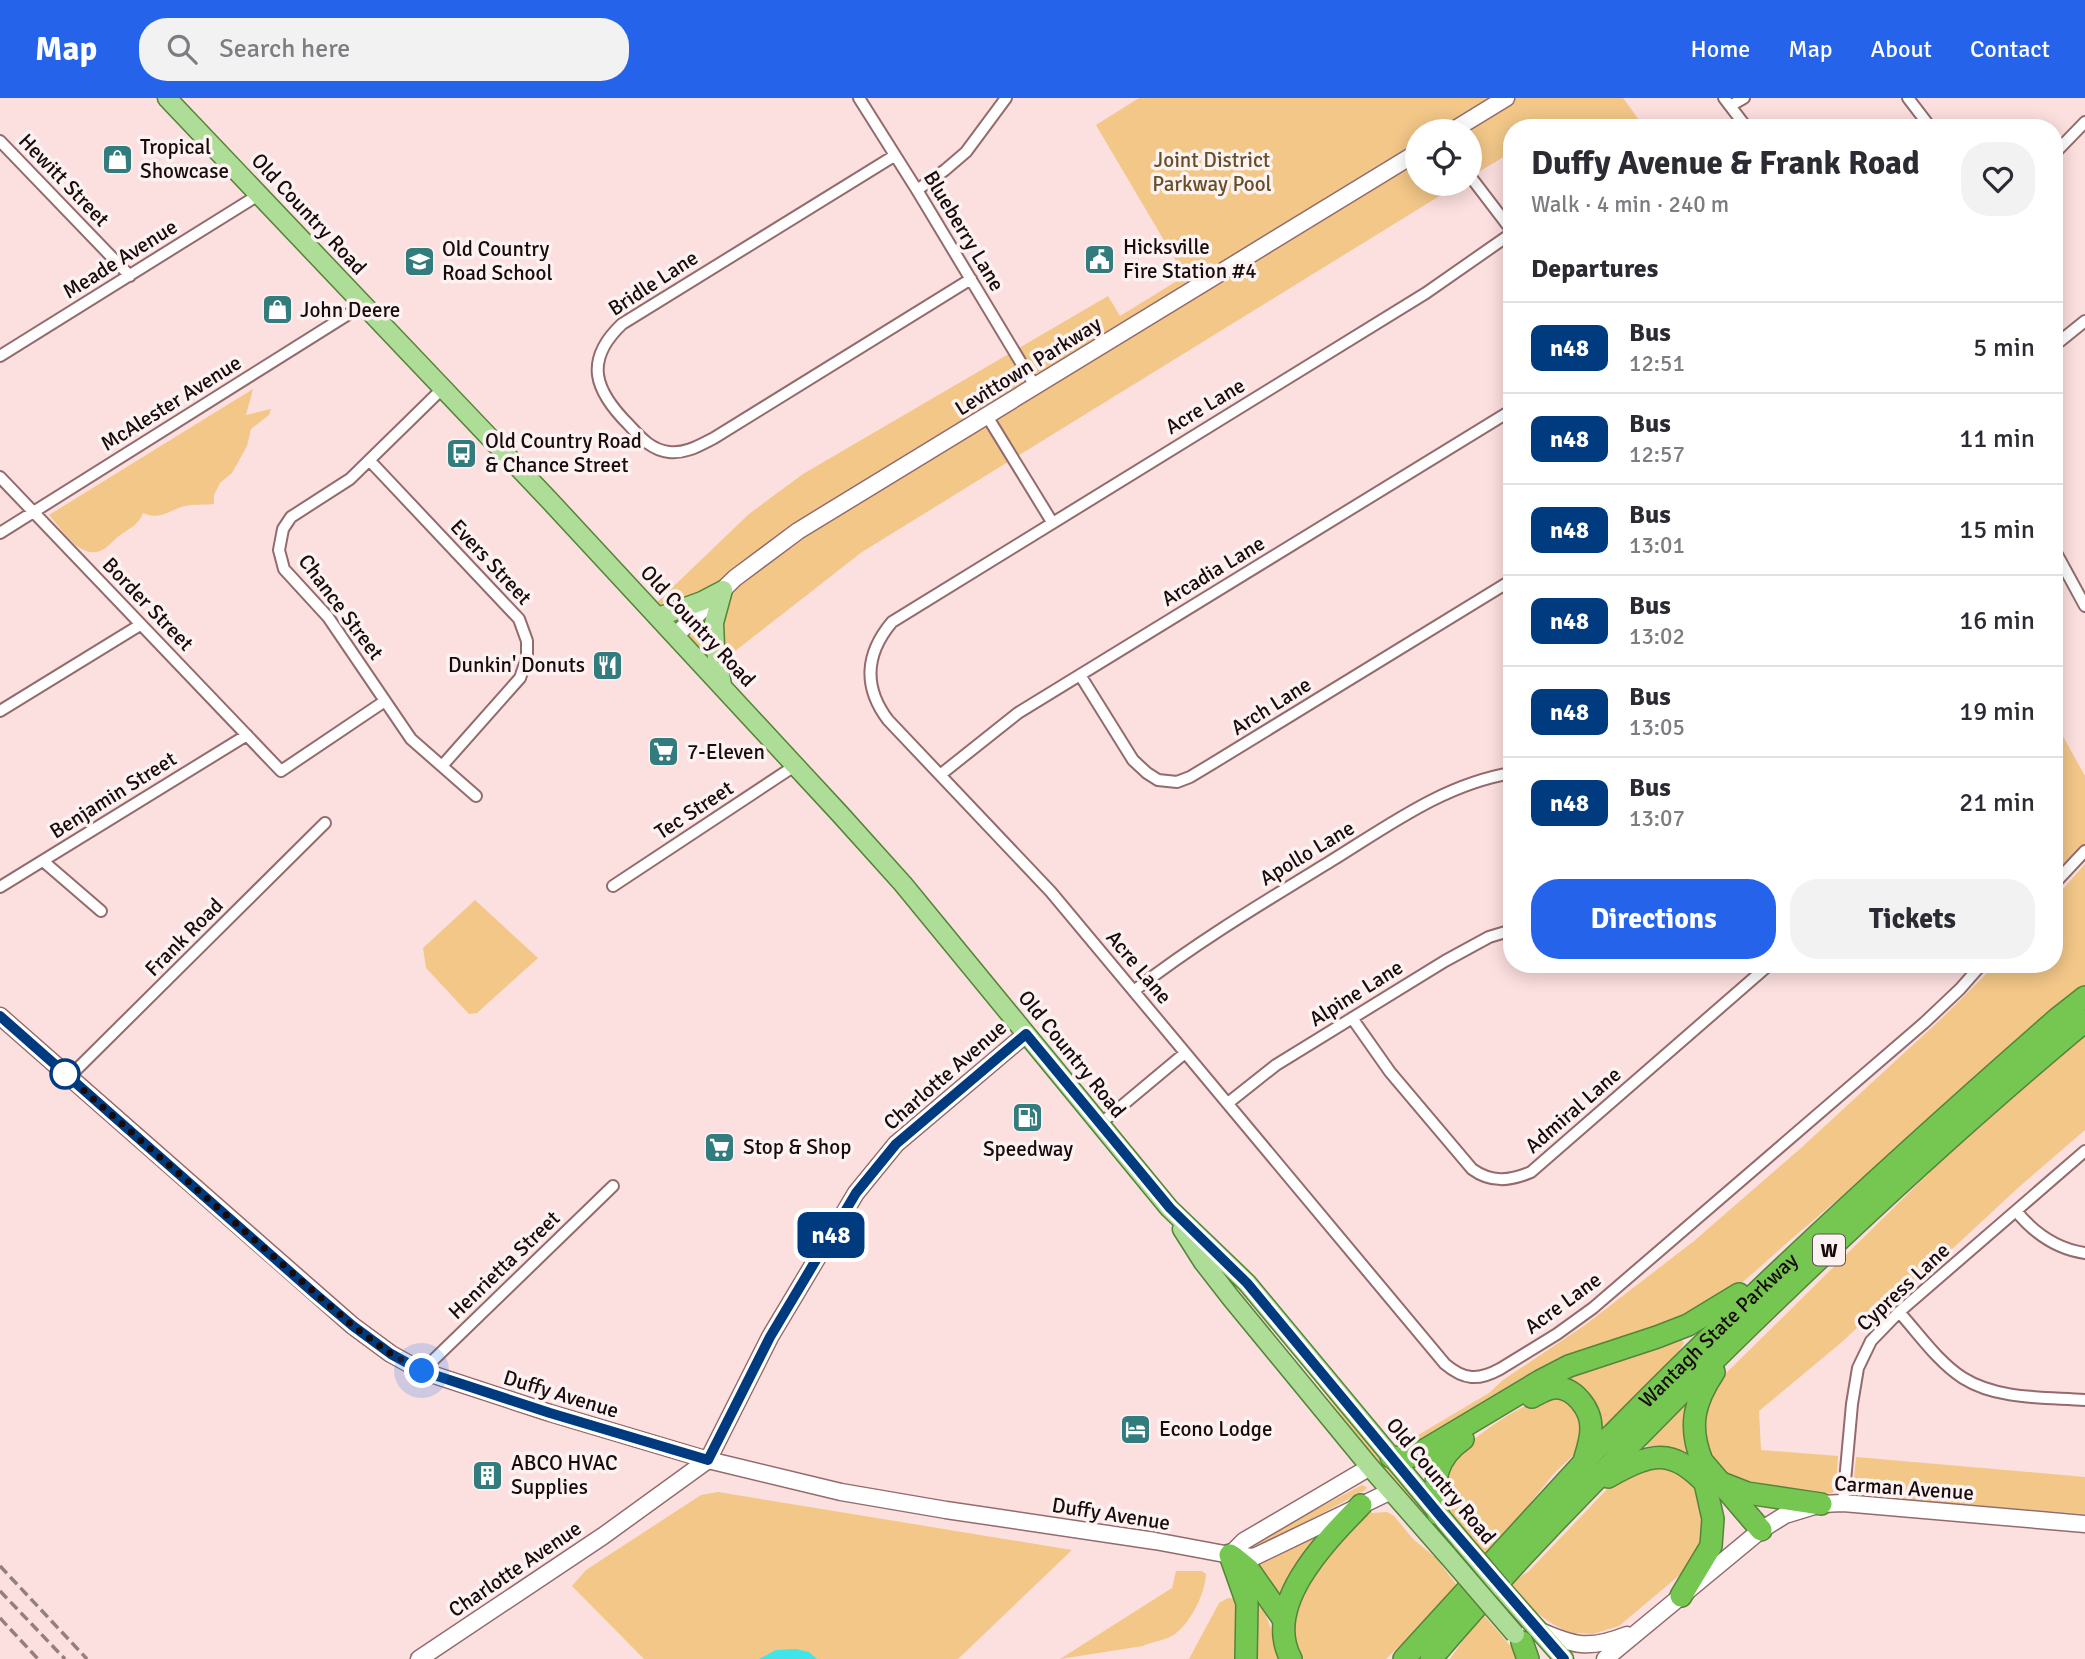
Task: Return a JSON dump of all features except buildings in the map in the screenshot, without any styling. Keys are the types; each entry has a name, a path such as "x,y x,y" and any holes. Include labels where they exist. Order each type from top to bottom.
{"highway":[{"name":"Wantagh State Parkway","path":"1404,1659 1584,1463 1790,1259 1944,1118 2085,997"},
{"name":"Wantagh State Parkway","path":"1431,1659 1585,1490 1729,1345 1901,1182 2085,1021"},
{"path":"1391,1457 1407,1458 1429,1449 1539,1381 1569,1366 1657,1338 1688,1325 1731,1300 1790,1259"},
{"path":"1729,1345 1697,1404 1694,1419 1695,1438 1697,1449 1713,1482 1756,1534"},
{"path":"1438,1514 1437,1475 1449,1448 1545,1391 1554,1388 1570,1392 1584,1406 1591,1429 1584,1463"},
{"path":"1585,1490 1636,1461 1648,1458 1670,1459 1686,1464 1713,1482 1747,1493 1821,1504"},
{"path":"1681,1596 1711,1546 1713,1482"},
{"path":"1291,1659 1284,1642 1287,1602 1313,1560 1361,1505"},
{"path":"1230,1555 1249,1570 1284,1620"},
{"path":"1230,1555 1247,1604 1246,1659"},
{"path":"1437,1659 1459,1626"}],"main road":[{"name":"Old Country Road","path":"167,98 722,685 898,878 1170,1208 1247,1283 1463,1543 1526,1637 1535,1659"},
{"path":"658,617 693,605 723,590"},
{"path":"722,685 714,623 723,590"},
{"name":"Old Country Road","path":"1170,1208 1191,1245 1231,1298 1370,1467 1448,1556 1526,1637 1564,1659"}],"street":[{"name":"Blueberry Lane","path":"859,98 1035,386"},
{"path":"917,190 966,152 1006,98"},
{"path":"1472,119 1506,98"},
{"path":"1740,119 1727,102 1744,98"},
{"path":"1908,98 1924,119"},
{"path":"2063,145 2085,122"},
{"name":"Hewitt Street","path":"0,141 130,276"},
{"name":"Bridle Lane","path":"894,156 622,324 609,336 601,352 599,376 604,397 653,447 669,452 690,450 714,438 971,279"},
{"name":"Levittown Parkway","path":"675,636 760,558 798,531 1405,160"},
{"path":"1482,192 1503,220"},
{"name":"Meade Avenue","path":"1,354 260,194"},
{"name":"Acre Lane","path":"1503,238 1426,293 899,616 876,644 871,661 870,679 874,697 888,720 1051,892 1445,1364 1457,1374 1468,1377 1481,1376 1500,1369 1603,1300 1924,1023 1974,973"},
{"name":"McAlester Avenue","path":"0,533 363,305"},
{"path":"2063,339 2084,324"},
{"name":"Chance Street","path":"443,388 350,479 290,517 283,529 279,550 284,569 328,617 411,739 476,796"},
{"path":"987,416 1052,522"},
{"name":"Arcadia Lane","path":"940,775 1018,713 1503,416"},
{"name":"Evers Street","path":"370,461 519,619 527,641 527,658 520,678 442,766"},
{"name":"Border Street","path":"0,477 281,771 385,701"},
{"path":"2063,566 2085,606"},
{"name":"Arch Lane","path":"1080,675 1133,760 1158,780 1177,782 1191,777 1503,586"},
{"path":"0,711 140,625"},
{"name":"Benjamin Street","path":"0,887 247,735"},
{"name":"Tec Street","path":"613,886 796,765"},
{"name":"Apollo Lane","path":"1135,990 1210,935 1425,803 1472,782 1503,775"},
{"name":"Frank Road","path":"69,1077 325,823"},
{"path":"2063,874 2085,851"},
{"path":"43,861 101,911"},
{"name":"Alpine Lane","path":"1228,1103 1276,1065 1445,961 1489,937 1503,933"},
{"name":"Admiral Lane","path":"1352,1018 1390,1072 1472,1169 1490,1179 1507,1180 1531,1172 1760,973"},
{"name":"Duffy Avenue","path":"0,1016 353,1326 391,1354 422,1371 708,1460 841,1492 1230,1555 1254,1557 1391,1491"},
{"name":"Charlotte Avenue","path":"419,1659 593,1543 708,1460 770,1337 856,1193 896,1144 1026,1034"},
{"path":"1100,1124 1185,1053"},
{"name":"Cypress Lane","path":"1843,1503 1858,1368 1871,1341 1899,1312 2085,1151"},
{"name":"Henrietta Street","path":"422,1371 613,1186"},
{"path":"2016,1211 2025,1223 2045,1239 2073,1252 2085,1253"},
{"path":"1899,1312 1936,1355 1963,1378 1978,1386 2000,1393 2085,1400"},
{"path":"1230,1555 1244,1541 1370,1467"},
{"name":"Carman Avenue","path":"1605,1659 1756,1534 1785,1515 1821,1504 1843,1503 2085,1524"},
{"path":"1526,1637 1582,1645 1612,1640 1639,1630"}],"green space":[{"name":"Joint District Parkway Pool","path":"1139,98 1623,98 1638,119 1503,119 1503,157 1482,170 1482,119 1405,119 1405,196 1440,196 862,552 712,669 652,607 749,514 803,474 1108,296 1120,316 1185,276 1096,125"},
{"path":"253,389 246,415 271,409 269,415 251,429 247,446 232,473 220,483 214,495 214,504 185,506 154,516 143,513 133,526 106,548 96,552 89,552 76,545 49,515"},
{"path":"2063,736 2085,776 2085,847 2063,870"},
{"path":"2085,864 2085,987 1749,1277 1716,1303 1414,1451 1401,1451 1398,1447 1489,1393 1503,1380 1585,1325 1694,1241 1801,1148 1987,973 2063,973 2063,889"},
{"path":"475,900 538,958 477,1013 469,1014 426,968 423,948"},
{"path":"2085,1033 2085,1130 1894,1303 1860,1325 1759,1411 1761,1450 1838,1456 1836,1489 1826,1494 1744,1485 1722,1471 1707,1455 1701,1416 1712,1387 1936,1166"},
{"path":"1681,1339 1684,1343 1669,1365 1594,1442 1561,1382 1578,1370"},
{"path":"1320,1387 1378,1452 1490,1587 1422,1516"},
{"path":"1699,1387 1690,1455 1661,1446 1645,1446 1665,1419"},
{"path":"1555,1395 1569,1402 1582,1416 1584,1430 1581,1444 1488,1557 1462,1530 1447,1504 1447,1462 1511,1413"},
{"path":"1856,1457 2085,1477 2085,1514 1859,1496 1858,1488 1853,1488"},
{"path":"1648,1468 1669,1470 1689,1481 1701,1497 1705,1544 1694,1563 1619,1626 1593,1634 1563,1632 1533,1609 1510,1583 1528,1572 1612,1484"},
{"path":"1362,1485 1367,1487 1365,1490 1249,1553 1247,1546"},
{"path":"718,1492 1072,1550 958,1659 644,1659 572,1586 586,1570 701,1495"},
{"path":"1371,1511 1387,1512 1394,1516 1413,1539 1436,1558 1459,1588 1386,1659 1298,1659 1290,1614 1298,1592 1356,1518"},
{"path":"1317,1534 1318,1537 1279,1597 1254,1565"},
{"path":"1176,1571 1202,1571 1206,1574 1196,1607 1175,1634 1143,1646 1060,1659 1172,1588"},
{"path":"1250,1587 1265,1613 1280,1659 1253,1659"},
{"path":"1228,1598 1236,1599 1242,1607 1239,1659 1189,1659 1219,1603"},
{"path":"1482,1613 1513,1649 1516,1659 1450,1659"}],"water":[{"path":"796,1649 809,1652 817,1659 759,1659 776,1650"}],"railway":[{"path":"0,1566 87,1659"},
{"path":"0,1591 65,1659"},
{"path":"0,1618 38,1659"}],"bus line":[{"name":"n48","path":"0,1016 314,1293 391,1354 422,1371 466,1387 708,1460 770,1337 856,1193 896,1144 1026,1034 1170,1208 1247,1283 1442,1518 1564,1659"}],"place":[{"name":"Tropical Showcase","path":"117,159"},
{"name":"Hicksville Fire Station #4","path":"1100,259"},
{"name":"Old Country Road School","path":"419,261"},
{"name":"John Deere","path":"277,310"},
{"name":"Old Country Road & Chance Street","path":"462,453"},
{"name":"Dunkin' Donuts","path":"608,665"},
{"name":"7-Eleven","path":"664,752"},
{"name":"Speedway","path":"1028,1117"},
{"name":"Stop & Shop","path":"720,1147"},
{"name":"Econo Lodge","path":"1136,1429"},
{"name":"ABCO HVAC Supplies","path":"488,1475"}],"route":[{"path":"65,1074 353,1326 391,1354 422,1371"}]}
